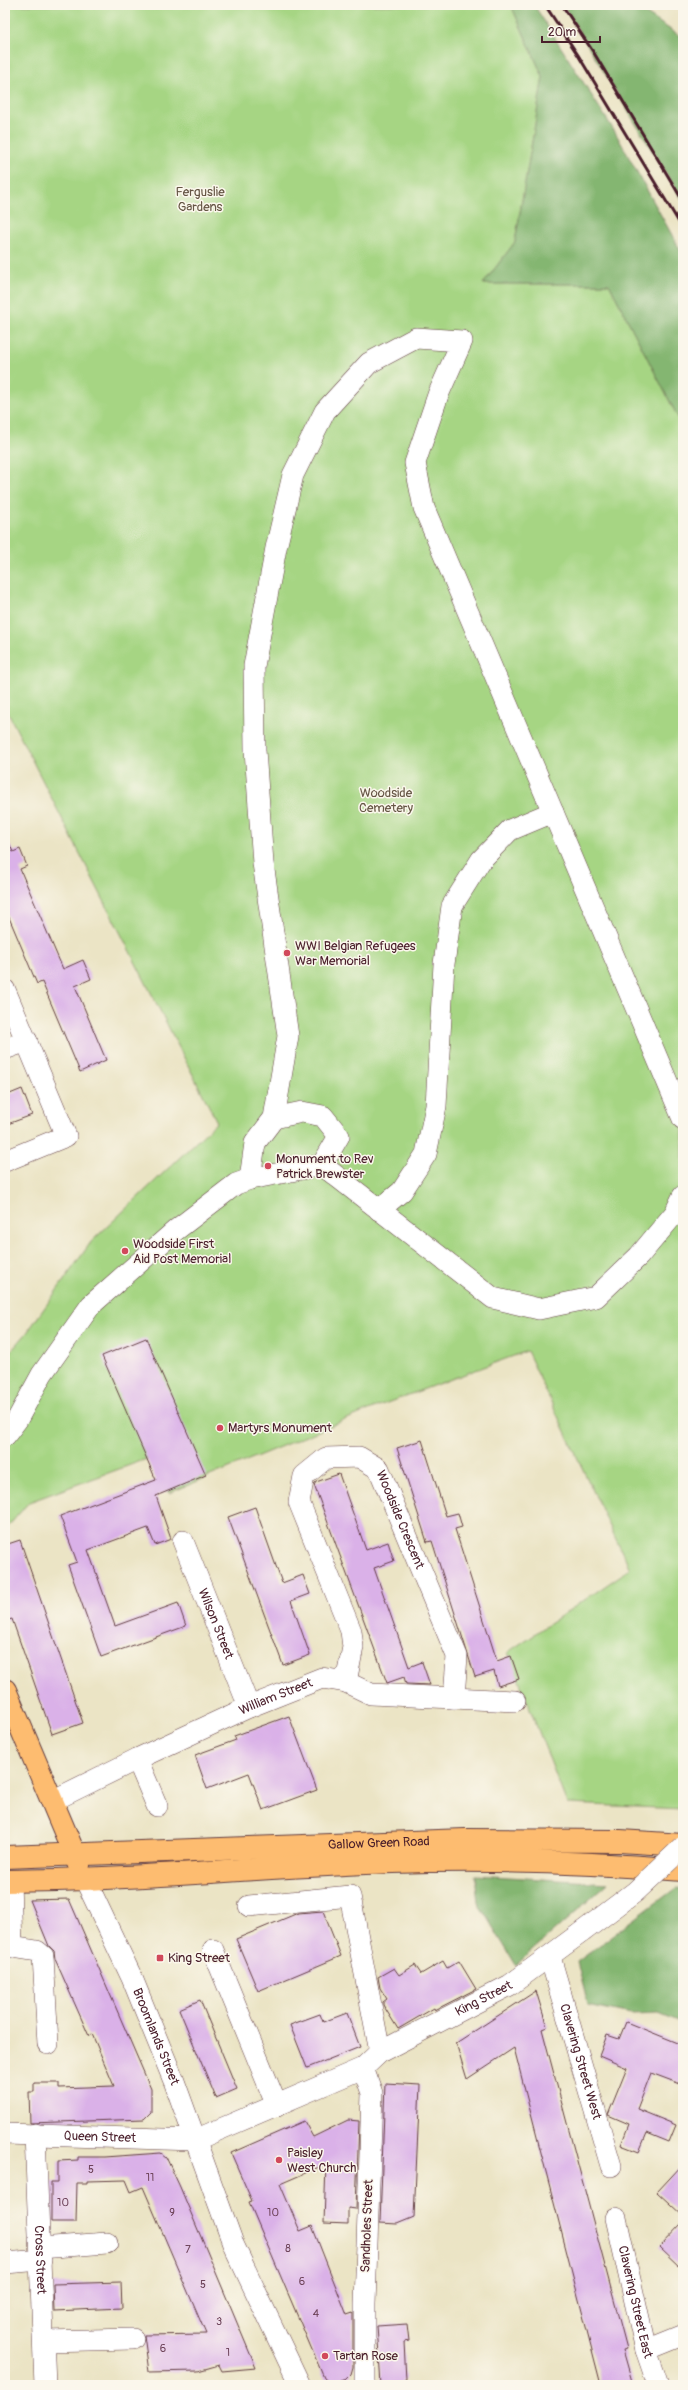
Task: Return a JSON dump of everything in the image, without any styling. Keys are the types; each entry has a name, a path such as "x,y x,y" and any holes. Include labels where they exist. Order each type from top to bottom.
{"main road":[{"name":"Broomlands Street","path":"5,1690 85,1879"},
{"name":"Gallow Green Road","path":"5,1857 285,1848 465,1840 620,1841 683,1846"},
{"name":"Gallow Green Road","path":"7,1881 85,1879 392,1862 551,1861 683,1870"}],"street":[{"path":"250,1179 256,1143 274,1118 288,1036 262,863 255,750 254,666 276,548 293,475 325,411 369,363 416,338 462,341 438,396 415,463 424,508 683,1119"},
{"path":"379,1210 402,1191 426,1154 436,1106 444,964 452,906 481,860 510,830 553,812"},
{"path":"5,990 66,1136 5,1161"},
{"path":"5,1049 27,1041"},
{"path":"5,1436 17,1420 42,1374 91,1305 176,1230 236,1184 250,1179 322,1165 339,1136 323,1116 302,1112 274,1118"},
{"path":"322,1165 493,1298 539,1309 596,1297 639,1256 675,1212 683,1196"},
{"name":"Woodside Crescent","path":"346,1682 353,1647 351,1631 298,1502 304,1476 326,1458 359,1456 379,1469 457,1656 454,1698"},
{"name":"Wilson Street","path":"183,1541 249,1707"},
{"name":"William Street","path":"52,1801 137,1759 249,1707 322,1678 346,1682 371,1694 515,1701"},
{"path":"137,1759 157,1806"},
{"name":"King Street","path":"195,2140 363,2068 380,2052 510,1985 550,1957 635,1892 683,1846"},
{"name":"Broomlands Street","path":"85,1879 132,1978 174,2081 234,2246 300,2385"},
{"path":"7,1881 12,1947 37,1951 43,1956 48,2044"},
{"path":"249,1906 350,1896 380,2052"},
{"path":"213,1950 277,2106"},
{"name":"Clavering Street West","path":"550,1957 611,2166"},
{"name":"Sandholes Street","path":"363,2068 372,2093 365,2304 366,2385"},
{"name":"Queen Street","path":"5,2134 195,2140"},
{"name":"Cross Street","path":"36,2134 45,2385"},
{"name":"Clavering Street East","path":"616,2218 646,2350 658,2385"},
{"path":"5,2263 40,2254 107,2243"},
{"path":"646,2350 683,2335"},
{"path":"44,2342 133,2339"}],"green space":[{"name":"Woodside Cemetery","path":"5,5 511,5 543,77 515,242 483,284 609,284 683,427 683,1809 567,1804 508,1652 630,1569 527,1351 376,1407 169,1493 152,1457 29,1502 5,1530 5,1358 26,1334 91,1242 217,1122 5,707"},
{"path":"511,5 534,5 615,132 683,255 683,427 609,284 483,284 515,242 543,77"},
{"path":"563,5 633,5 683,38 683,201"},
{"path":"475,1875 608,1883 516,1965 478,1903"},
{"path":"676,1888 683,1889 683,2023 659,2013 631,2014 588,2005 577,1962"}],"building":[{"path":"5,834 13,852 20,849 27,866 20,869 63,969 83,960 91,979 75,986 106,1060 80,1072 42,982 37,984 5,908"},
{"path":"22,1089 32,1115 5,1125 5,1096"},
{"path":"146,1338 206,1475 156,1496 171,1539 155,1545 148,1528 88,1550 115,1626 178,1603 186,1626 101,1657 68,1565 77,1562 60,1516 156,1480 102,1356"},
{"path":"422,1440 446,1516 458,1513 462,1527 455,1529 497,1661 511,1656 519,1679 498,1686 494,1671 475,1677 432,1541 427,1542 397,1448"},
{"path":"339,1474 366,1550 388,1542 394,1561 374,1568 409,1667 422,1662 430,1685 406,1684 404,1677 387,1683 314,1485 316,1482"},
{"path":"255,1507 282,1583 303,1575 310,1594 291,1601 310,1655 283,1665 228,1517"},
{"path":"20,1540 83,1723 52,1734 12,1619 5,1621 5,1545"},
{"path":"289,1716 317,1790 263,1810 249,1773 207,1789 195,1755 236,1740 234,1736"},
{"path":"69,1899 151,2089 151,2112 144,2119 30,2123 29,2092 34,2092 34,2083 59,2083 59,2088 114,2086 92,2034 89,2036 55,1959 54,1951 49,1946 30,1900"},
{"path":"323,1911 341,1956 258,1991 236,1939 298,1913"},
{"path":"443,1961 447,1968 459,1961 476,1989 435,2010 434,2008 398,2029 383,2005 383,2002 387,1999 380,1988 378,1977 394,1968 399,1975 415,1965 421,1974"},
{"path":"536,1991 547,2027 542,2029 627,2349 623,2350 633,2385 601,2385 514,2048 467,2079 456,2043"},
{"path":"200,2000 237,2089 216,2098 179,2009"},
{"path":"347,2013 360,2047 307,2068 290,2025 320,2014 323,2022"},
{"path":"626,2022 683,2045 683,2085 651,2073 637,2109 676,2125 669,2142 647,2133 639,2152 621,2145 629,2124 608,2115 627,2068 599,2056 607,2035 619,2039"},
{"path":"385,2083 420,2085 414,2217 397,2224 380,2223"},
{"path":"348,2120 359,2121 356,2209 348,2208 348,2224 324,2223 326,2164 280,2184 300,2231 312,2226 347,2315 353,2313 353,2367 351,2374 346,2379 331,2384 324,2378 249,2202 252,2201 231,2153 304,2121 313,2137"},
{"path":"161,2153 166,2157 180,2187 256,2368 222,2371 219,2365 198,2371 149,2372 144,2335 206,2334 143,2187 131,2192 126,2180 87,2181 87,2183 77,2183 76,2222 51,2222 51,2182 58,2182 58,2161 78,2160 78,2157 104,2157"},
{"path":"683,2164 683,2216 657,2192"},
{"path":"683,2222 683,2270 659,2247"},
{"path":"121,2282 122,2308 54,2311 53,2284"},
{"path":"407,2324 409,2341 404,2342 406,2380 398,2385 381,2385 377,2326"}],"railway":[{"path":"545,5 578,55 683,229"},
{"path":"562,5 594,53 683,201"}],"place":[{"name":"WWI Belgian Refugees War Memorial","path":"287,953"},
{"name":"Monument to Rev Patrick Brewster","path":"268,1166"},
{"name":"Woodside First Aid Post Memorial","path":"125,1251"},
{"name":"Martyrs Monument","path":"220,1428"},
{"name":"King Street","path":"160,1958"},
{"name":"Paisley West Church","path":"279,2160"},
{"name":"Tartan Rose","path":"325,2356"}],"park label":[{"name":"Ferguslie Gardens","path":"200,200"}]}
